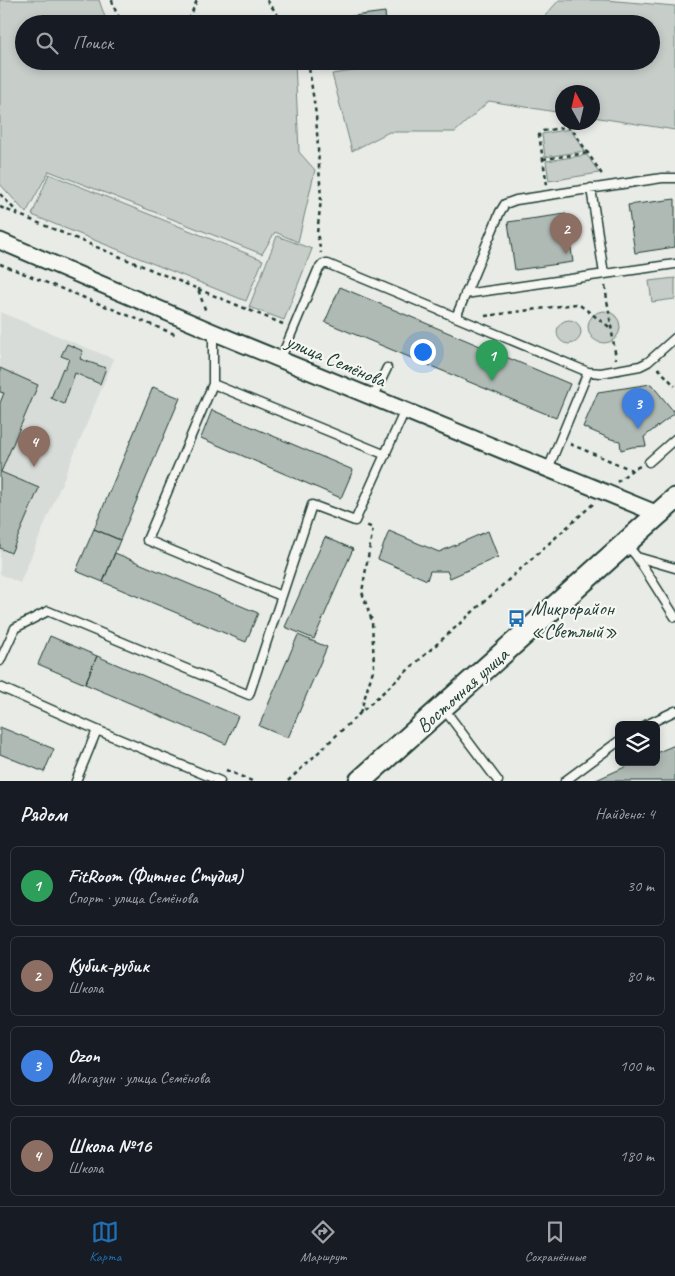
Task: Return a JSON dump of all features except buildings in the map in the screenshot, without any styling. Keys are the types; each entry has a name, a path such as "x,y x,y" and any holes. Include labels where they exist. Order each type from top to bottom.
{"main road":[{"name":"Восточная улица","path":"360,781 442,707 631,550 658,514 675,499"}],"street":[{"name":"улица Семёнова","path":"0,241 213,332 281,358 658,514"}],"lane":[{"path":"458,318 465,294 505,204 516,200 591,188 662,178 675,178"},
{"path":"591,188 604,274"},
{"path":"281,358 318,270 323,264 328,264 588,372 601,373 640,366 675,338"},
{"path":"465,294 675,264"},
{"path":"213,332 213,384 147,540 281,596"},
{"path":"373,397 387,368"},
{"path":"548,469 588,372"},
{"path":"213,384 386,455"},
{"path":"0,661 15,628 48,611 249,695 312,505 355,521 405,410"},
{"path":"648,462 675,438"},
{"path":"631,550 675,568"},
{"path":"631,550 675,617"},
{"path":"0,687 220,781"},
{"path":"442,707 498,781"},
{"path":"654,721 675,711"},
{"path":"76,781 97,730"},
{"path":"565,781 615,744"}],"path":[{"path":"112,0 118,15"},
{"path":"191,15 198,0"},
{"path":"267,0 278,15"},
{"path":"309,70 316,115 321,200 317,233 323,264"},
{"path":"548,195 539,135 543,131 571,128 609,186"},
{"path":"543,159 588,153"},
{"path":"0,194 18,214"},
{"path":"0,207 294,329"},
{"path":"0,264 185,338"},
{"path":"604,274 618,370"},
{"path":"198,289 213,332"},
{"path":"458,318 576,304 612,329"},
{"path":"651,359 675,386"},
{"path":"560,440 632,470"},
{"path":"288,781 359,714 606,492 632,470 648,462"},
{"path":"355,521 373,528 362,592 372,621 374,667 359,714"}],"shaded area":[{"path":"0,0 99,0 104,15 15,15 15,70 295,70 299,152 315,170 298,242 275,232 262,254 49,171 26,213 0,184"},
{"path":"559,0 605,0 675,6 675,130 600,118 600,85 555,85 555,112 489,101 455,132 389,132 352,151 332,74 360,70 660,70 660,15 546,15"},
{"path":"571,130 585,151 545,157 542,134"},
{"path":"587,155 599,173 549,181 546,161"},
{"path":"49,174 263,260 246,301 32,215"},
{"path":"277,236 312,249 284,320 249,307"},
{"path":"675,278 675,299 652,302 649,281"},
{"path":"604,311 615,316 620,327 615,338 604,343 593,338 588,327 593,316"},
{"path":"0,312 114,359 20,583 0,574"},
{"path":"569,320 578,323 581,332 578,341 569,344 560,341 557,332 560,323"}],"place":[{"name":"Кубик-рубик","path":"566,254"},
{"name":"FitRoom (Фитнес Студия)","path":"492,381"},
{"name":"Ozon","path":"638,429"},
{"name":"Школа №16","path":"34,467"},
{"name":"Микрорайон «Светлый»","path":"517,619"}]}
